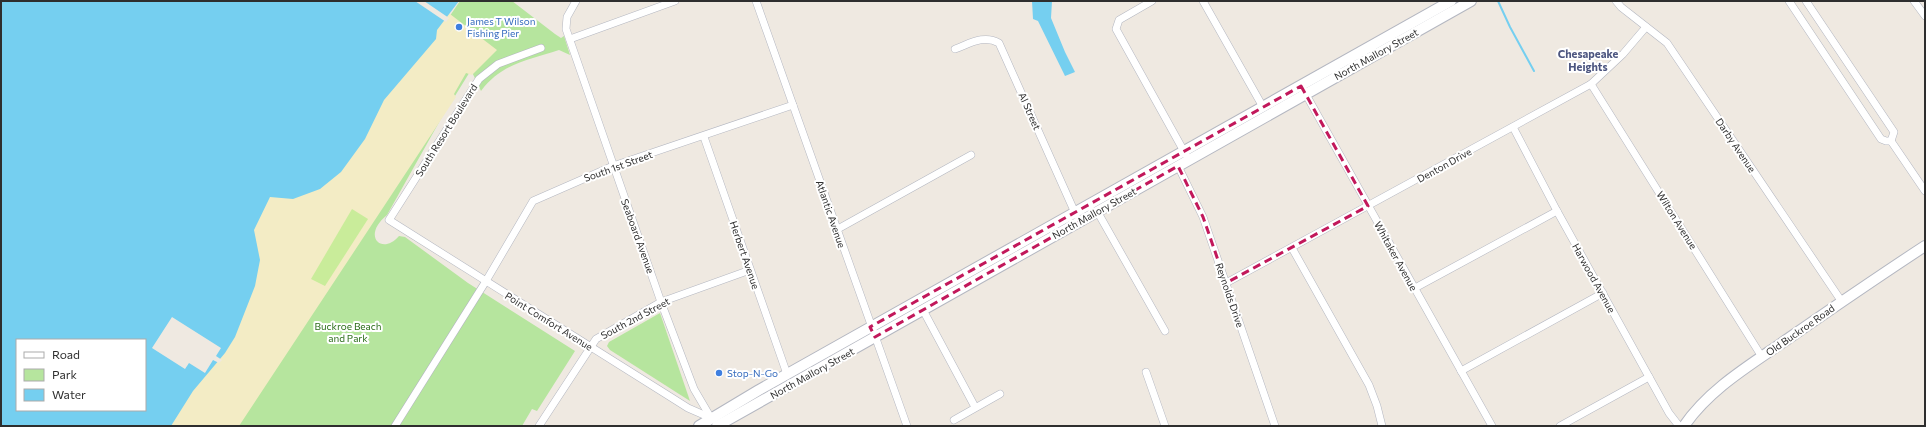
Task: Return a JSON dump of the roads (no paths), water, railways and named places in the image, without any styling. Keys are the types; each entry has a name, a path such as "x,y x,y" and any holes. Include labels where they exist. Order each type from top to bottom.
{"main road":[{"name":"North Mallory Street","path":"699,426 717,424 923,310 1077,217 1097,211 1178,166 1186,156 1263,107 1303,90 1451,1"},
{"name":"North Mallory Street","path":"717,424 787,374 870,327 1077,217 1303,90 1471,1"},
{"name":"Old Buckroe Road","path":"1684,426 1710,396 1762,357 1925,246"}],"street":[{"name":"Seaboard Avenue","path":"576,1 568,13 566,29 661,302 694,389 717,424"},
{"path":"570,39 675,1"},
{"name":"Atlantic Avenue","path":"756,1 870,327 907,426"},
{"path":"1152,1 1119,20 1116,29 1186,156"},
{"path":"1204,1 1263,107"},
{"name":"Darby Avenue","path":"1616,1 1621,7 1666,43 1842,302"},
{"path":"1789,1 1882,139 1886,142 1891,141"},
{"path":"1806,1 1894,132 1894,136 1891,141"},
{"path":"1914,1 1925,16"},
{"name":"Denton Drive","path":"1226,283 1591,84 1623,54 1646,27"},
{"name":"Al Street","path":"955,49 986,38 993,39 999,43 1077,217"},
{"name":"South Resort Boulevard","path":"389,220 479,79 498,64 541,48"},
{"name":"Wilton Avenue","path":"1591,84 1762,357"},
{"name":"Whitaker Avenue","path":"1303,90 1492,426"},
{"name":"South 1st Street","path":"395,426 486,281 533,201 613,166 793,105"},
{"name":"Harwood Avenue","path":"1513,127 1602,293 1672,417 1679,426"},
{"name":"Herbert Avenue","path":"704,136 787,374"},
{"path":"1891,141 1925,191"},
{"path":"836,230 971,155"},
{"name":"Reynolds Drive","path":"1178,166 1203,217 1275,426"},
{"path":"1414,288 1557,210"},
{"path":"1097,211 1165,331"},
{"name":"Point Comfort Avenue","path":"389,220 688,408 717,424"},
{"path":"1292,248 1369,384 1382,426"},
{"name":"South 2nd Street","path":"539,426 596,338 661,302 750,270"},
{"path":"1461,371 1602,293"},
{"path":"923,310 976,407"},
{"path":"1146,372 1165,426"},
{"path":"1560,426 1650,377"},
{"path":"954,420 1000,394"}],"water":[{"path":"1,1 459,1 437,30 436,39 384,100 365,139 341,172 320,189 293,199 270,197 254,230 260,260 255,286 235,337 225,353 193,391 171,426 1,426"},
{"path":"1032,1 1052,1 1051,18 1075,72 1065,76 1038,21 1033,19"}],"waterway":[{"path":"1498,1 1510,27 1534,71"}],"place":[{"name":"James T Wilson Fishing Pier","path":"459,27"},
{"name":"Stop-N-Go","path":"719,373"}],"district":[{"name":"Chesapeake Heights","path":"1588,59"}],"park label":[{"name":"Buckroe Beach and Park","path":"348,332"}]}
